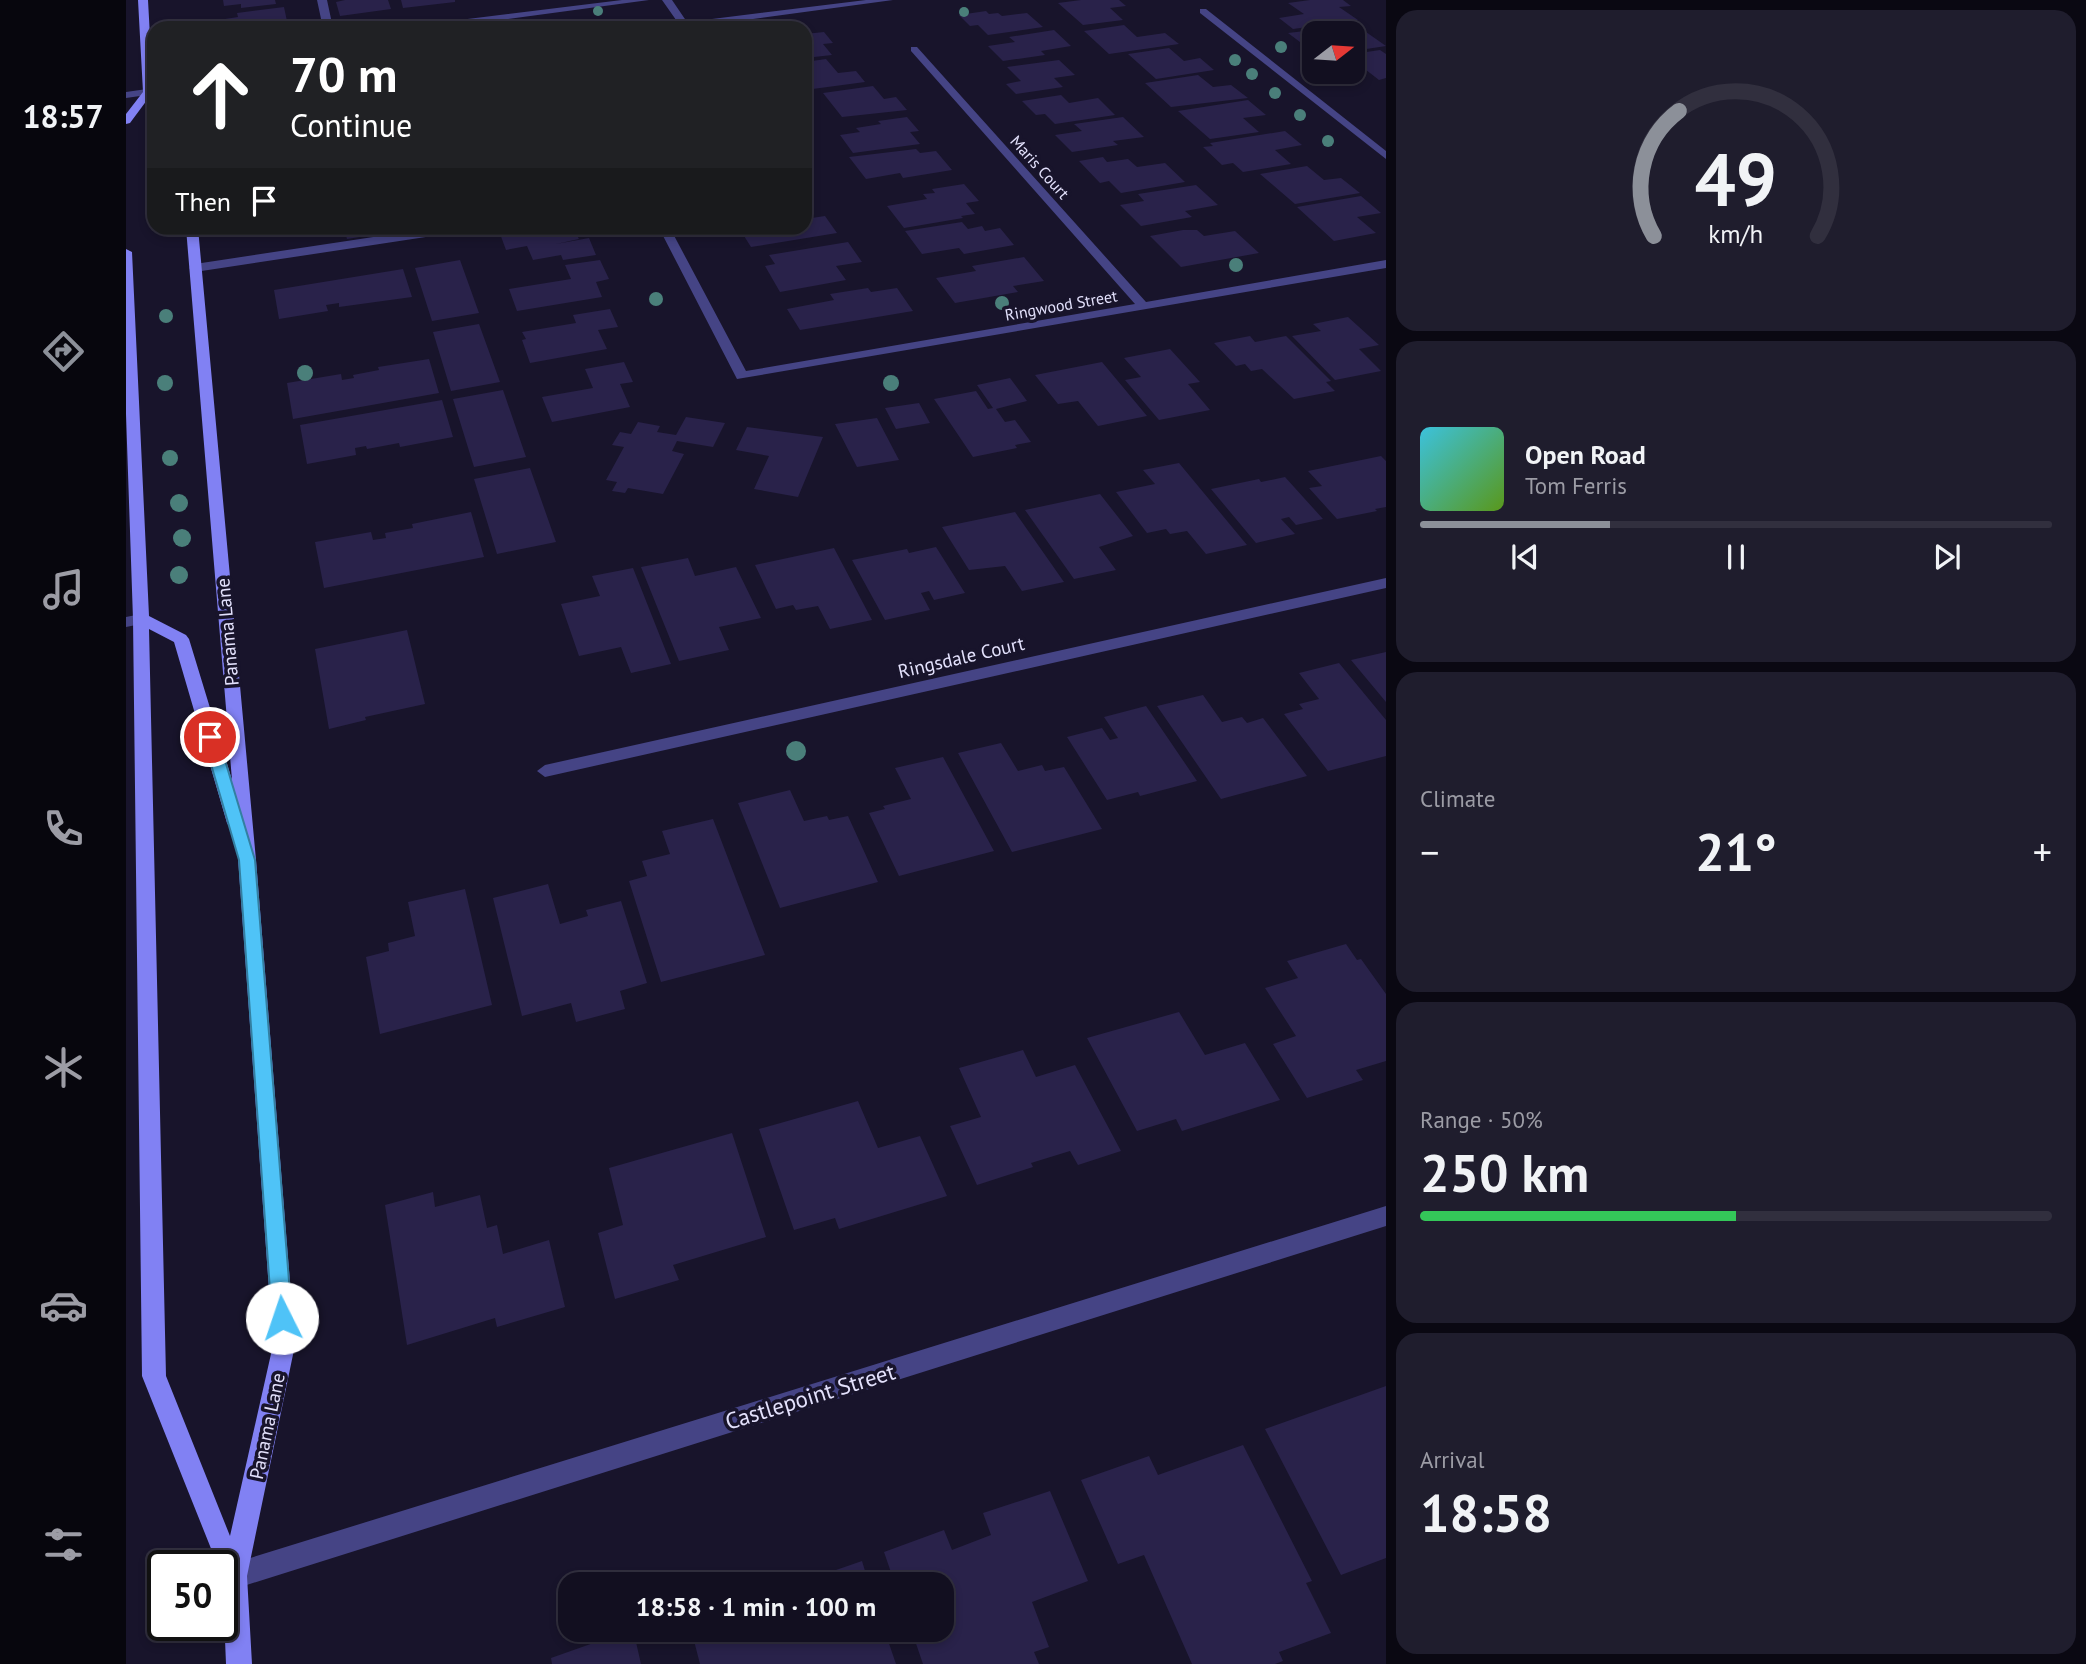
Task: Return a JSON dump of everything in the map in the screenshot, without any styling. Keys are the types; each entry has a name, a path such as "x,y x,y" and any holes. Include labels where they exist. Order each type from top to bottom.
{"main road":[{"path":"143,0 147,41"},
{"path":"126,121 147,98"},
{"name":"Panama Lane","path":"193,235 247,860 284,1345 238,1553"},
{"name":"Panama Lane","path":"126,252 154,1377 223,1550"},
{"path":"134,620 181,639 247,860"},
{"name":"Panama Lane","path":"237,1641 239,1664"}],"street":[{"path":"321,0 326,21"},
{"path":"475,21 644,0"},
{"path":"667,0 681,21"},
{"path":"723,21 888,0"},
{"path":"1203,11 1386,156"},
{"name":"Maris Court","path":"914,49 1143,306"},
{"path":"126,95 147,93"},
{"path":"195,268 419,235"},
{"name":"Ringwood Street","path":"668,235 742,376 1386,264"},
{"name":"Ringsdale Court","path":"545,771 1386,583"},
{"name":"Castlepoint Street","path":"238,1574 1386,1216"}],"building":[{"path":"223,0 275,0 276,4 241,8 241,4 224,6"},
{"path":"388,0 391,9 340,16 336,2"},
{"path":"401,0 455,0 455,2 403,8"},
{"path":"1119,0 1126,6 1110,8 1123,20 1083,25 1058,3"},
{"path":"1343,0 1351,6 1339,7 1358,20 1302,21 1302,28 1293,29 1279,18 1304,14 1288,3"},
{"path":"284,7 287,21 225,21 238,17 237,13"},
{"path":"986,11 1002,16 1027,13 1043,27 988,35 978,25 970,26 959,15"},
{"path":"1124,25 1137,37 1165,33 1179,44 1109,54 1084,31"},
{"path":"1054,30 1071,46 1041,51 1045,55 1003,61 988,46 1015,42 1009,37"},
{"path":"1302,31 1302,44 1288,33"},
{"path":"1365,31 1386,46 1365,49"},
{"path":"824,32 833,43 823,44 832,55 812,57 812,33"},
{"path":"1169,48 1184,61 1200,58 1214,70 1156,79 1128,54"},
{"path":"1380,50 1386,54 1386,78 1379,80 1365,69 1365,52"},
{"path":"826,59 838,73 856,71 865,82 812,89 812,61"},
{"path":"1059,60 1075,75 1054,78 1063,87 1016,94 1006,84 1021,81 1007,67"},
{"path":"1198,75 1213,87 1231,85 1248,98 1171,107 1145,83"},
{"path":"873,86 884,99 896,97 907,110 842,117 823,93"},
{"path":"1061,95 1069,103 1098,98 1115,115 1055,124 1045,114 1036,115 1022,101"},
{"path":"1248,100 1266,115 1243,118 1259,132 1210,139 1178,111"},
{"path":"907,117 919,131 910,132 920,144 853,153 840,135 860,132 856,128 881,124 878,121"},
{"path":"1123,117 1144,137 1113,141 1118,145 1072,152 1055,135 1082,131 1074,124"},
{"path":"1285,131 1302,145 1275,150 1291,164 1243,172 1233,163 1222,165 1203,147 1213,146 1210,143"},
{"path":"916,149 920,153 936,151 952,170 903,178 900,173 866,179 849,157"},
{"path":"1103,157 1107,162 1128,159 1137,167 1165,163 1185,182 1121,193 1109,181 1100,183 1079,161"},
{"path":"1307,166 1324,180 1341,178 1360,193 1295,204 1260,174"},
{"path":"964,184 979,201 966,203 975,214 961,216 963,218 904,228 887,206 927,199 923,194 935,193 932,189"},
{"path":"1196,185 1218,205 1185,211 1192,217 1141,226 1120,205 1144,201 1138,194"},
{"path":"1361,196 1381,213 1357,217 1376,233 1334,241 1297,207"},
{"path":"825,216 837,233 751,247 743,235 812,235 812,218"},
{"path":"962,222 968,229 982,226 985,231 1000,228 1014,245 964,254 959,248 922,254 905,231"},
{"path":"1197,230 1204,236 1235,231 1259,253 1181,267 1150,236"},
{"path":"346,235 372,235 347,239"},
{"path":"500,235 577,235 579,239 556,244 589,238 596,255 563,260 561,255 533,260 527,246 506,250"},
{"path":"848,242 862,262 836,266 846,280 780,292 765,266 775,264 769,255"},
{"path":"1024,257 1044,281 1013,286 1018,292 955,303 936,278 976,271 972,266"},
{"path":"460,260 479,313 432,321 415,268"},
{"path":"600,260 609,279 596,282 602,297 517,311 509,289 571,279 565,265"},
{"path":"403,269 412,297 339,307 339,303 326,305 328,311 279,319 274,290"},
{"path":"868,288 871,292 897,288 913,311 800,330 787,309 834,300 830,294"},
{"path":"610,309 618,327 598,330 607,349 530,363 522,340 526,339 522,332 576,323 573,315"},
{"path":"1348,317 1379,345 1359,349 1381,371 1335,380 1292,336 1321,331 1313,324"},
{"path":"479,324 500,382 451,391 433,332"},
{"path":"1250,336 1255,342 1286,336 1331,381 1326,382 1335,391 1294,399 1262,369 1251,371 1245,364 1236,366 1214,343"},
{"path":"1170,349 1200,382 1188,384 1210,410 1159,420 1125,380 1141,377 1124,358"},
{"path":"429,359 439,393 293,419 287,383 341,374 342,380 354,378 353,375 379,370 378,367"},
{"path":"624,362 633,382 620,384 630,407 552,422 542,397 593,388 585,369"},
{"path":"1102,362 1147,416 1098,426 1078,401 1058,404 1035,375"},
{"path":"1010,378 1027,401 996,409 1005,422 1015,420 1031,442 1015,445 1017,448 973,457 934,399 976,391 988,409 993,408 977,385"},
{"path":"503,390 526,457 474,467 453,399"},
{"path":"442,400 453,437 400,447 399,443 367,449 366,446 355,448 356,455 307,464 300,425"},
{"path":"919,403 930,423 896,429 885,408"},
{"path":"686,417 725,423 713,447 677,441 672,451 684,454 663,494 628,488 625,493 612,491 617,482 606,480 624,447 612,445 620,432 631,434 638,422 660,426 657,432 676,435"},
{"path":"877,418 899,460 857,467 835,424"},
{"path":"747,427 823,437 798,497 754,489 769,456 736,450"},
{"path":"1381,456 1386,461 1386,507 1375,509 1377,511 1337,519 1309,488 1322,486 1308,471"},
{"path":"1179,463 1247,545 1206,554 1187,531 1170,534 1166,529 1147,533 1116,492 1155,484 1143,470"},
{"path":"530,468 556,542 497,554 474,479"},
{"path":"1285,477 1323,519 1296,525 1289,517 1281,519 1295,534 1256,543 1211,489 1259,479 1261,482"},
{"path":"1100,494 1133,536 1099,547 1116,570 1074,579 1025,510"},
{"path":"471,512 484,557 324,588 315,542 371,532 373,540 386,538 385,533 413,528 412,524"},
{"path":"1015,512 1064,582 1022,591 1005,566 969,570 942,527"},
{"path":"936,547 965,593 934,600 929,591 921,593 930,610 885,620 852,560 907,549 909,553"},
{"path":"834,548 872,620 830,629 818,606 796,610 793,605 776,609 755,565"},
{"path":"688,558 695,576 736,567 761,618 719,627 729,650 679,661 641,567"},
{"path":"633,568 671,664 631,673 621,647 579,656 561,604 600,596 592,576"},
{"path":"407,630 425,704 365,717 366,720 329,729 315,649"},
{"path":"1386,652 1386,702 1351,660"},
{"path":"1339,663 1386,720 1386,756 1328,771 1284,714 1303,709 1299,704 1319,699 1299,673"},
{"path":"1203,695 1222,722 1242,717 1247,723 1263,718 1307,776 1221,799 1157,706"},
{"path":"1146,706 1197,781 1140,796 1138,792 1107,800 1067,737 1102,728 1110,740 1118,738 1104,717"},
{"path":"1001,743 1018,771 1042,765 1045,771 1064,767 1102,829 1012,852 958,753"},
{"path":"943,757 994,851 899,876 869,813 885,809 883,806 911,799 895,768"},
{"path":"790,790 804,821 827,816 829,820 848,816 878,882 780,908 738,803"},
{"path":"713,819 765,955 661,982 629,881 647,876 642,861 670,854 662,831"},
{"path":"548,884 560,924 588,916 586,910 621,901 647,983 620,991 625,1009 576,1022 571,1003 522,1016 493,898"},
{"path":"465,889 492,1005 380,1034 366,957 389,951 388,943 415,936 408,902"},
{"path":"1346,944 1357,960 1361,959 1386,994 1386,1061 1356,1070 1363,1080 1307,1098 1273,1044 1296,1036 1265,988 1298,978 1287,961"},
{"path":"1179,1012 1205,1055 1245,1043 1280,1100 1182,1131 1176,1119 1137,1131 1087,1038"},
{"path":"1023,1050 1036,1077 1075,1065 1121,1151 1078,1165 1070,1151 1031,1163 1033,1167 977,1185 950,1126 981,1117 959,1068"},
{"path":"858,1101 878,1148 920,1136 947,1196 839,1229 835,1218 794,1230 759,1129"},
{"path":"732,1133 766,1237 673,1265 679,1280 615,1299 598,1233 623,1225 609,1168"},
{"path":"433,1192 435,1207 480,1195 487,1228 497,1225 503,1254 549,1240 565,1307 497,1327 495,1318 407,1345 385,1205"},
{"path":"1386,1386 1386,1558 1341,1575 1265,1429"},
{"path":"1243,1445 1312,1581 1306,1583 1331,1633 1279,1652 1283,1661 1275,1664 1192,1664 1144,1555 1118,1564 1081,1480 1149,1456 1158,1475"},
{"path":"1050,1491 1088,1581 1032,1602 1049,1647 1034,1652 1039,1664 923,1664 915,1642 954,1642 954,1572 891,1572 884,1552 944,1530 952,1550 991,1535 983,1513"},
{"path":"862,1561 865,1572 830,1572"},
{"path":"596,1642 636,1642 641,1664 552,1664 551,1658"},
{"path":"694,1642 888,1642 896,1664 700,1664"}],"route":[{"path":"210,737 247,860 282,1318"}]}
